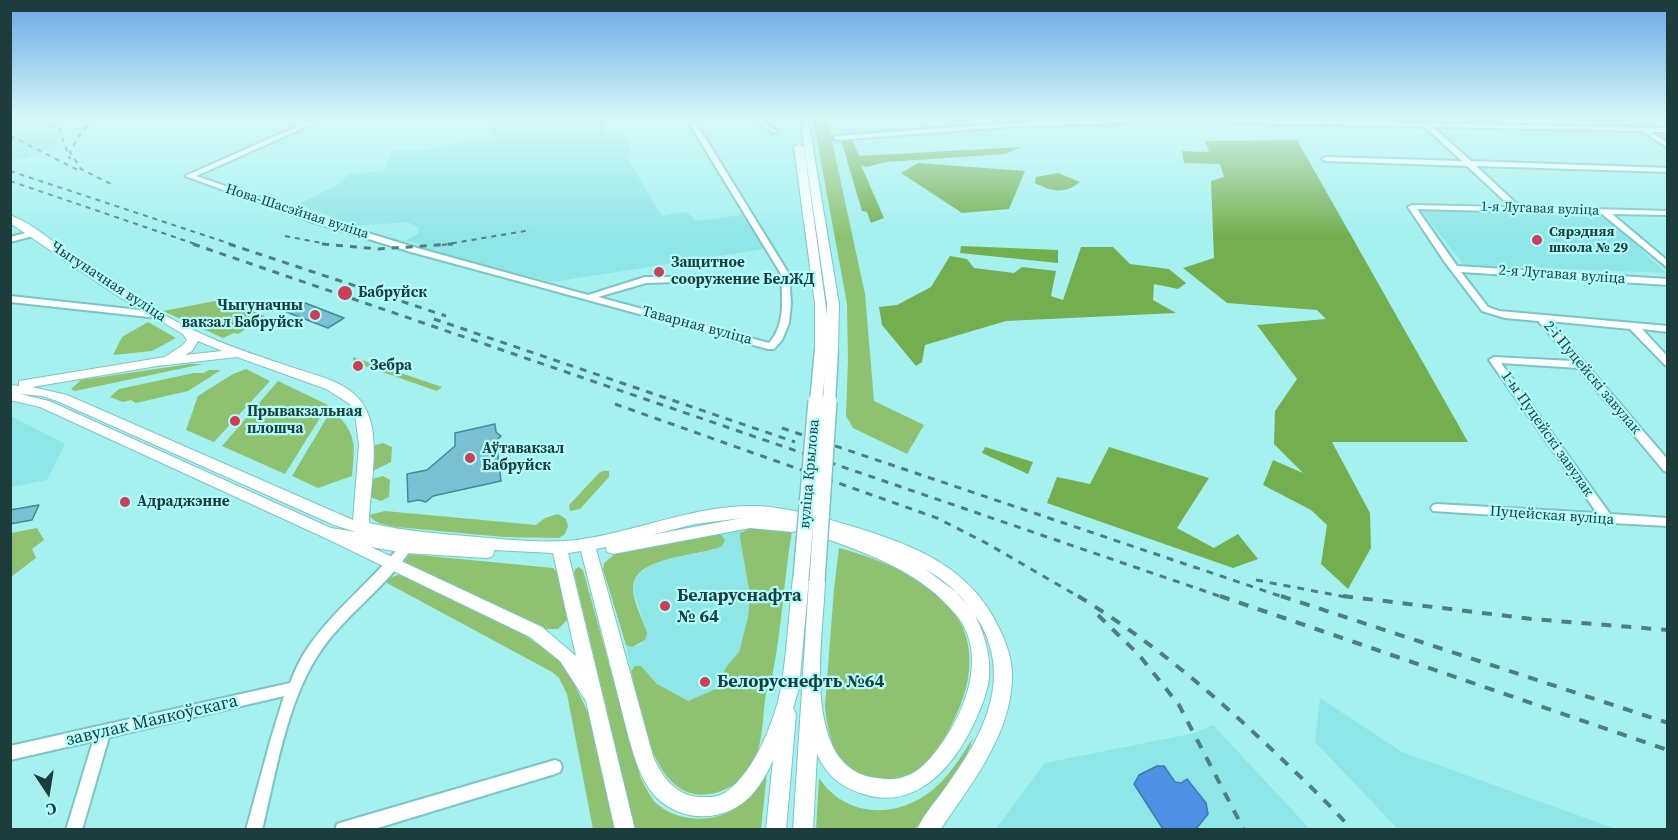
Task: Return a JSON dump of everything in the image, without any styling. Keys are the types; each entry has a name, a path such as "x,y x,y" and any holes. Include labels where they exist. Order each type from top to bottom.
{"main road":[{"name":"вуліца Крылова","path":"800,157 827,349"},
{"name":"вуліца Крылова","path":"803,830 810,688 809,579 827,349 833,304 810,157"},
{"name":"Чыгуначная вуліца","path":"10,218 158,315 188,332 324,383 347,394 357,404 366,437 360,511 361,528"},
{"path":"158,362 188,348 193,340 188,332"},
{"path":"10,388 158,362 239,352"},
{"path":"62,398 66,386 89,374"},
{"path":"10,388 43,392 62,398 339,521 409,542"},
{"path":"10,396 44,404 328,533 536,632 566,656 596,701"},
{"path":"589,548 734,513 758,512 827,524 908,552 941,569 969,592 988,618 1001,653 1003,683 993,722 971,769 927,830"},
{"path":"328,533 409,542 560,552 750,522 783,524 825,533 913,569 947,594 966,614 975,636 980,679 970,712 942,760 917,782 889,790 864,786 835,768 819,737 810,688"},
{"path":"589,548 616,662 641,744 651,772 665,792 675,800 698,807 710,807 736,796 747,786 770,750 790,688"},
{"path":"560,552 625,830"},
{"name":"вуліца Крылова","path":"776,830 790,688 809,579"}],"street":[{"name":"Нова-Шасэйная вуліца","path":"232,157 189,176 316,220 405,247"},
{"name":"Таварная вуліца","path":"405,247 771,348 779,341 787,304 785,274 713,157"},
{"path":"1462,157 1517,208"},
{"path":"1326,159 1668,170"},
{"name":"1-я Лугавая вуліца","path":"1412,207 1668,213"},
{"name":"2-і Пуцейскі завулак","path":"1412,207 1422,225 1484,308 1496,313 1541,318 1668,468"},
{"path":"1605,212 1668,266"},
{"path":"10,240 34,233"},
{"name":"2-я Лугавая вуліца","path":"1456,269 1668,282"},
{"path":"590,297 645,280 679,279"},
{"path":"10,299 158,315"},
{"path":"117,311 129,307 135,300"},
{"path":"1541,318 1668,329"},
{"path":"1632,326 1668,363"},
{"name":"1-ы Пуцейскі завулак","path":"1581,365 1494,360 1608,520"},
{"name":"Пуцейская вуліца","path":"1437,508 1668,522"},
{"path":"254,830 294,688 313,652 338,619 392,564 409,542"},
{"name":"завулак Маякоўскага","path":"10,753 294,688"},
{"path":"74,827 103,732"},
{"path":"343,830 555,767"}],"shaded area":[{"path":"390,157 631,157 627,158 662,216 687,212 696,221 742,215 764,249 552,282 426,250 423,245 405,241 418,233 419,228 407,222 356,226 298,204 338,185 349,174 384,171"},
{"name":"Сярэдняя школа № 29","path":"1419,208 1604,215 1666,273 1464,265"},
{"path":"11,416 65,444 47,480 11,487"},
{"path":"745,529 740,533 740,538 750,595 748,617 739,652 726,667 716,689 689,702 657,684 641,666 632,668 631,671 626,645 632,647 640,645 647,633 633,589 635,580 641,572 665,560 714,550 713,534"},
{"path":"1320,698 1402,752 1616,829 1398,829 1315,742"},
{"path":"1213,725 1310,829 995,830 1045,763 1195,733"}],"green space":[{"path":"820,157 835,157 865,294 874,401 924,425 907,454 853,428 846,416 847,304"},
{"path":"846,157 957,157 886,162 866,167 861,165 884,218 871,223 867,212 862,211"},
{"path":"1183,157 1307,157 1468,442 1332,442 1370,513 1371,548 1348,589 1321,564 1327,525 1311,510 1263,485 1273,460 1303,473 1274,444 1275,411 1297,379 1257,325 1326,319 1317,310 1227,303 1183,268 1214,258 1211,181 1224,177 1220,164 1184,163"},
{"path":"918,163 1025,171 1009,209 962,213 901,173"},
{"path":"1058,173 1080,182 1064,190 1047,188 1035,183 1036,177"},
{"path":"961,246 1058,250 1058,263 960,253"},
{"path":"1081,247 1113,247 1130,264 1169,269 1186,283 1178,289 1154,284 1153,300 1176,313 1006,321 925,345 922,362 916,366 882,325 879,307 897,305 931,287 950,256 967,259 974,268 1014,273 1022,267 1056,271 1051,296 1063,300"},
{"path":"226,299 265,316 238,334 234,333 223,338 163,311"},
{"path":"148,322 176,338 152,351 113,355 122,337"},
{"path":"353,357 442,387 437,391 353,362"},
{"path":"189,364 203,364 75,391 71,389 81,380"},
{"path":"246,369 270,381 214,442 186,430 198,396 233,374"},
{"path":"209,370 221,370 188,391 136,403 131,400 123,402 110,397 119,389 194,373 204,373"},
{"path":"278,381 328,405 285,474 222,446"},
{"path":"332,409 353,439 352,476 318,488 292,476"},
{"path":"383,443 392,447 391,462 373,471 372,446"},
{"path":"985,447 1033,462 1028,474 982,453"},
{"path":"1109,447 1209,478 1177,528 1214,548 1238,534 1258,559 1233,568 1047,503 1057,477 1090,484"},
{"path":"609,471 609,477 580,509 570,511 569,505 600,472"},
{"path":"383,476 390,480 389,497 381,501 370,497 372,479"},
{"path":"385,511 536,525 545,518 558,514 566,519 568,526 565,534 559,538 504,537 396,527 378,522 369,515"},
{"path":"37,528 44,540 32,549 36,558 11,577 11,533"},
{"path":"751,528 792,531 776,655 766,694 761,739 748,772 735,784 711,794 694,794 679,788 657,761 643,723 631,671 635,666 641,666 657,684 688,701 716,689 726,667 739,652 748,617 750,595 740,533"},
{"path":"713,534 721,535 725,540 722,546 656,563 644,569 636,577 633,593 647,633 645,640 632,647 626,645 603,569 604,563 615,554"},
{"path":"839,548 874,559 906,573 932,590 952,610 965,634 970,662 964,694 948,732 939,747 920,768 896,781 862,778 851,772 838,756 830,736 825,706"},
{"path":"403,555 553,568 557,572 568,619 558,629 545,629 400,559"},
{"path":"579,567 583,570 640,776 647,791 657,804 676,815 698,819 709,818 720,816 740,805 767,772 761,829 635,829 574,573"},
{"path":"401,574 523,634 556,657 572,679 594,725 617,829 593,829 567,694 559,678 552,672 387,583 386,579"},
{"path":"973,738 964,762 915,829 816,830 819,778 832,793 846,803 880,810 897,808 929,793 955,765"}],"water":[{"path":"1157,766 1164,766 1175,782 1181,783 1187,779 1206,803 1208,814 1196,829 1163,829 1134,784 1139,775"}],"building":[{"name":"Чыгуначны вакзал Бабруйск","path":"300,301 344,318 328,328 284,311"},
{"name":"Аўтавакзал Бабруйск","path":"495,424 496,432 501,436 496,441 501,481 433,496 426,502 419,500 408,502 407,474 427,470 455,446 455,433"},
{"path":"39,505 32,520 10,524 10,510"}],"railway":[{"path":"52,157 80,171"},
{"path":"73,157 81,169 113,185"},
{"path":"10,171 234,245"},
{"path":"10,181 198,245"},
{"path":"445,245 531,230"},
{"path":"285,236 331,245"},
{"path":"193,244 1225,598"},
{"path":"229,244 446,316"},
{"path":"322,244 331,245"},
{"path":"445,245 453,244"},
{"path":"331,245 378,249 445,245"},
{"path":"434,319 795,442"},
{"path":"615,404 937,518 988,544 1081,598"},
{"path":"782,428 1286,598"},
{"path":"1256,580 1351,598"},
{"path":"1078,596 1107,614 1161,654 1214,697 1264,742 1352,830"},
{"path":"1220,596 1668,750"},
{"path":"1281,596 1668,723"},
{"path":"1343,596 1532,619 1668,630"},
{"path":"1098,615 1139,655 1179,705 1244,830"}],"place":[{"name":"Сярэдняя школа № 29","path":"1537,240"},
{"name":"Защитное сооружение БелЖД","path":"659,272"},
{"name":"Бабруйск","path":"345,293"},
{"name":"Чыгуначны вакзал Бабруйск","path":"315,315"},
{"name":"Зебра","path":"358,366"},
{"name":"Прывакзальная плошча","path":"235,421"},
{"name":"Аўтавакзал Бабруйск","path":"470,458"},
{"name":"Адраджэнне","path":"125,502"},
{"name":"Беларуснафта № 64","path":"665,606"},
{"name":"Белоруснефть №64","path":"705,682"}]}
